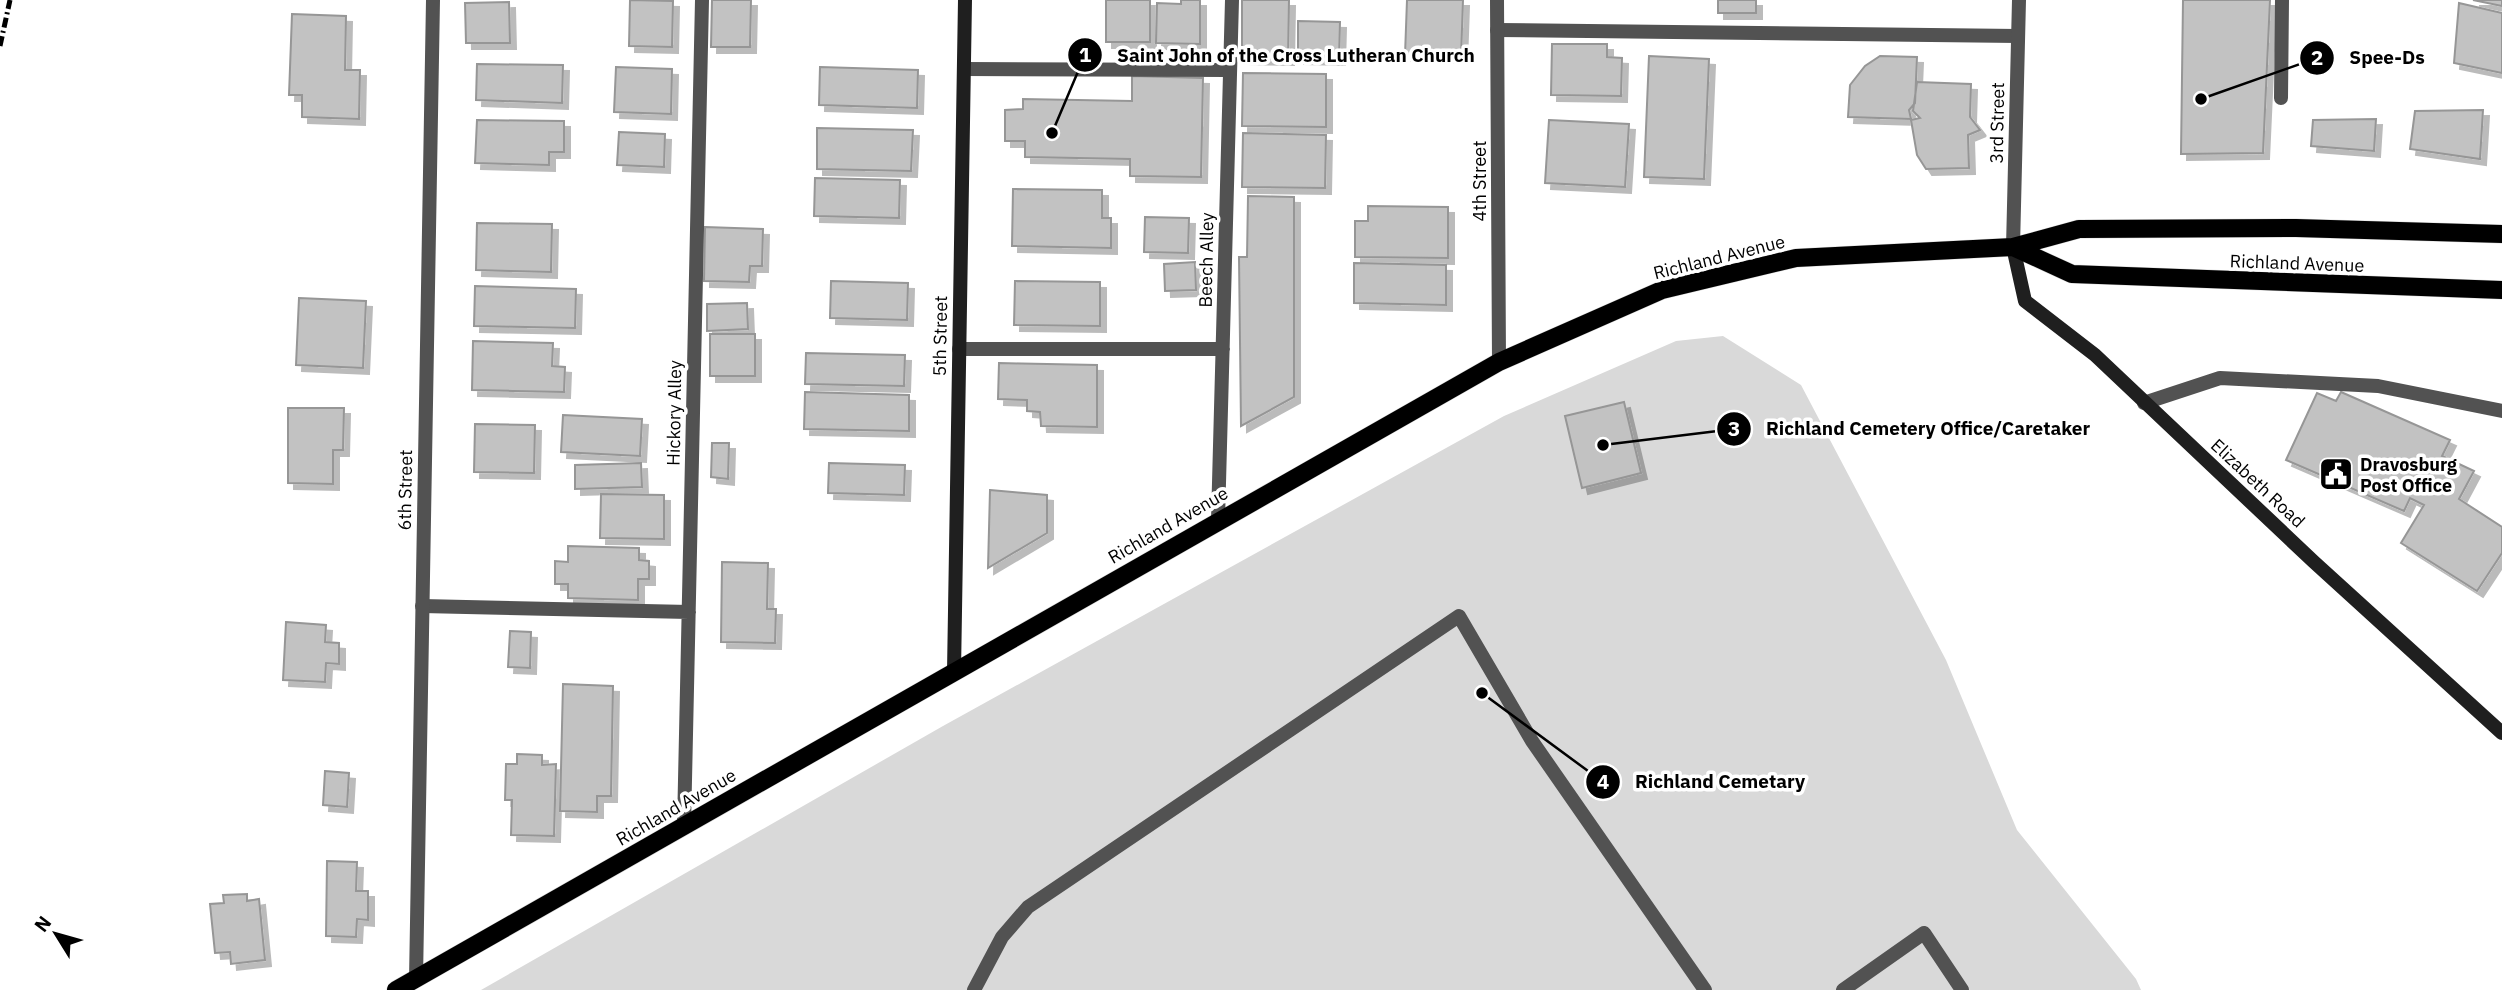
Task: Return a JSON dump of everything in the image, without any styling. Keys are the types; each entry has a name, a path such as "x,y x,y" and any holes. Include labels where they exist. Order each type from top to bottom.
{"main road":[{"name":"5th Street","path":"954,672 965,0"},
{"name":"Richland Avenue","path":"396,990 1499,362 1662,290 1796,258 2013,247 2079,229 2296,228 2502,234"},
{"name":"Richland Avenue","path":"2013,247 2073,274 2502,290"},
{"name":"Elizabeth Road","path":"2013,247 2025,301 2095,355 2324,572 2502,733"}],"street":[{"name":"6th Street","path":"416,980 433,0"},
{"name":"Hickory Alley","path":"684,826 702,0"},
{"name":"Beech Alley","path":"1219,520 1232,0"},
{"name":"4th Street","path":"1497,0 1499,362"},
{"name":"3rd Street","path":"2013,247 2019,0"},
{"path":"2281,98 2282,0"},
{"path":"1497,30 2018,36"},
{"path":"964,69 1229,70"},
{"path":"959,349 1223,349"},
{"path":"2144,403 2220,378 2378,386 2502,411"},
{"path":"422,607 689,612"},
{"path":"974,990 1002,937 1028,907 1459,616 1532,741 1705,990"},
{"path":"1843,990 1924,933 1962,990"}],"shaded area":[{"path":"1723,336 1801,385 1946,660 2017,830 2136,979 2141,990 481,990 943,726 1504,416 1676,341"}],"building":[{"path":"630,0 673,1 672,47 629,46"},
{"path":"712,0 751,0 750,47 711,47"},
{"path":"1106,0 1150,0 1150,42 1106,42"},
{"path":"1181,0 1200,0 1200,44 1156,43 1157,3 1181,4"},
{"path":"1242,0 1289,0 1288,59 1242,58"},
{"path":"1407,0 1463,0 1461,57 1405,55"},
{"path":"1718,0 1756,0 1756,13 1718,13"},
{"path":"2183,0 2270,0 2263,153 2181,154"},
{"path":"2473,0 2502,0 2502,6"},
{"path":"509,2 510,43 466,43 465,3"},
{"path":"2459,3 2502,13 2502,73 2454,63"},
{"path":"292,14 346,16 345,70 360,70 359,119 302,117 302,95 289,95"},
{"path":"1298,21 1340,22 1339,59 1298,58"},
{"path":"1552,44 1607,44 1607,57 1622,58 1621,96 1551,95"},
{"path":"1649,56 1709,59 1704,179 1644,177"},
{"path":"1880,56 1917,57 1915,103 1909,110 1911,119 1848,117 1850,85 1865,66"},
{"path":"477,64 563,65 562,103 476,100"},
{"path":"616,67 672,69 671,114 614,112"},
{"path":"820,67 918,70 917,108 819,105"},
{"path":"1243,73 1326,74 1326,127 1242,126"},
{"path":"1132,76 1203,78 1201,177 1130,176 1130,159 1025,157 1025,141 1005,141 1005,110 1023,109 1023,99 1132,101"},
{"path":"1917,82 1971,84 1970,117 1980,130 1968,135 1969,168 1926,169 1917,155 1911,120 1920,118 1913,111"},
{"path":"2483,110 2480,159 2410,149 2415,111"},
{"path":"2376,119 2374,151 2311,146 2313,120"},
{"path":"477,120 564,121 564,152 549,152 549,165 475,163"},
{"path":"1549,120 1629,124 1625,187 1545,183"},
{"path":"817,128 913,130 911,171 817,169"},
{"path":"619,132 665,134 664,167 617,165"},
{"path":"1243,133 1326,135 1325,188 1242,187"},
{"path":"815,178 900,180 899,218 814,216"},
{"path":"1013,189 1102,190 1102,218 1111,218 1111,248 1012,246"},
{"path":"1248,196 1294,197 1294,397 1241,426 1239,257 1247,257"},
{"path":"1368,206 1448,207 1448,258 1355,257 1355,221 1368,221"},
{"path":"1145,217 1189,218 1188,253 1144,252"},
{"path":"477,223 552,224 551,272 476,270"},
{"path":"705,227 763,229 762,266 750,266 749,282 704,281"},
{"path":"1195,262 1196,290 1165,291 1164,264"},
{"path":"1354,263 1446,265 1446,305 1354,303"},
{"path":"831,281 908,283 907,320 830,318"},
{"path":"1015,281 1100,282 1100,326 1014,325"},
{"path":"475,286 576,289 575,328 474,326"},
{"path":"299,298 366,301 363,368 296,365"},
{"path":"747,303 748,329 707,331 707,304"},
{"path":"710,334 755,334 755,376 710,376"},
{"path":"473,341 553,343 552,366 565,367 564,392 472,390"},
{"path":"806,353 905,355 904,386 805,384"},
{"path":"999,363 1097,365 1097,427 1041,426 1040,412 1027,411 1027,400 998,399"},
{"path":"805,392 909,395 909,431 804,429"},
{"path":"2341,392 2450,440 2442,456 2474,471 2459,499 2502,527 2502,553 2477,591 2401,543 2424,505 2410,498 2404,511 2286,460 2317,393 2336,401"},
{"path":"1624,402 1641,473 1582,488 1565,416"},
{"path":"288,408 344,408 343,450 333,450 333,484 288,483"},
{"path":"563,415 642,419 640,456 561,452"},
{"path":"475,424 535,425 534,473 474,472"},
{"path":"712,443 729,443 728,479 711,477"},
{"path":"641,463 642,487 575,489 575,465"},
{"path":"829,463 905,465 904,495 828,493"},
{"path":"990,490 1047,495 1047,533 988,568"},
{"path":"601,494 664,495 664,539 600,538"},
{"path":"568,546 639,548 639,560 649,561 649,579 638,579 638,600 568,598 568,584 555,584 555,561 568,562"},
{"path":"722,562 768,563 767,609 776,609 775,643 721,642"},
{"path":"286,622 326,625 325,642 339,643 339,664 326,663 325,682 283,680"},
{"path":"510,631 531,632 530,668 508,667"},
{"path":"563,684 613,686 611,796 597,796 597,812 560,811"},
{"path":"517,754 542,755 542,765 556,764 554,836 511,835 512,800 505,800 506,764 517,764"},
{"path":"325,771 349,773 347,807 323,805"},
{"path":"327,861 357,862 356,891 368,891 368,920 357,919 356,937 326,936"},
{"path":"247,894 247,901 259,899 265,960 231,964 230,952 215,953 210,904 224,903 223,895"}],"railway":[{"path":"0,46 10,0"}],"place":[{"name":"Spee-Ds","path":"2201,99"},
{"name":"Saint John of the Cross Lutheran Church","path":"1052,133"},
{"name":"Richland Cemetery Office/Caretaker","path":"1603,445"},
{"name":"Dravosburg Post Office","path":"2336,474"},
{"name":"Richland Cemetary","path":"1482,693"}]}
